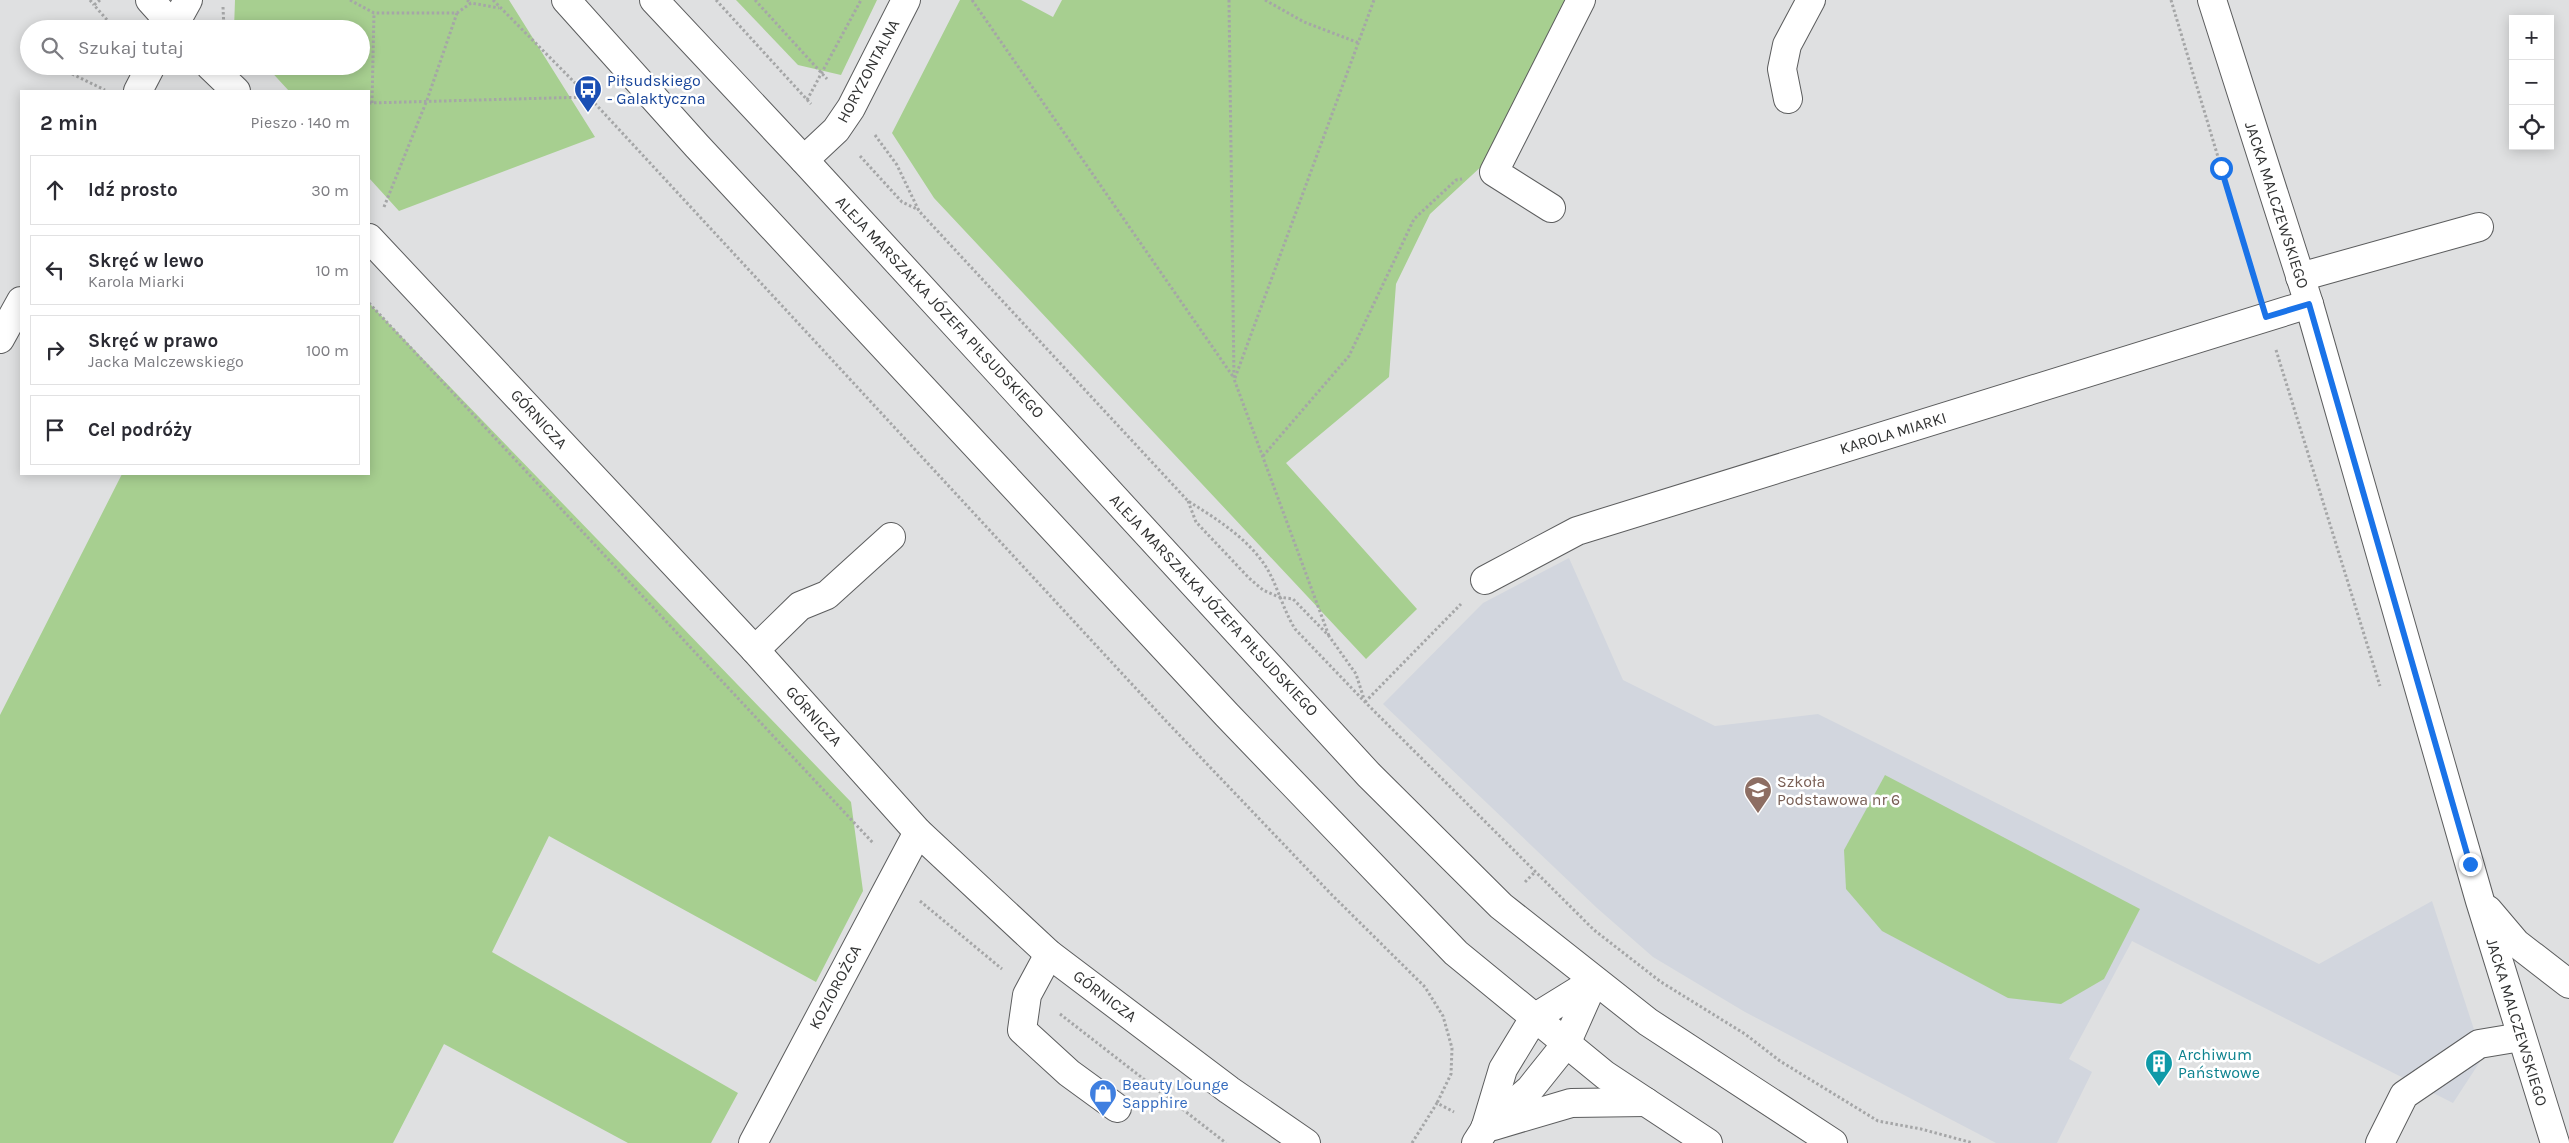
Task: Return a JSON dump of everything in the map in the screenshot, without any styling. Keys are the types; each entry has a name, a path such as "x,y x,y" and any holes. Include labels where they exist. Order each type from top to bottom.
{"street":[{"path":"150,0 167,20"},
{"path":"178,20 188,0"},
{"path":"566,0 697,146 1227,716 1456,953 1605,1075 1708,1143"},
{"name":"ALEJA MARSZAŁKA JÓZEFA PIŁSUDSKIEGO","path":"654,0 804,160 1369,775 1501,906 1594,981 1681,1046 1833,1143"},
{"name":"HORYZONTALNA","path":"804,160 836,130 851,108 906,0"},
{"path":"1551,208 1494,172 1582,0"},
{"path":"1788,99 1782,69 1787,45 1811,0"},
{"name":"JACKA MALCZEWSKIEGO","path":"2212,0 2309,304 2480,901 2555,1143"},
{"path":"139,90 146,75"},
{"path":"219,75 235,90"},
{"path":"2300,276 2479,227"},
{"name":"GÓRNICZA","path":"370,239 755,650 918,832 1049,954 1229,1090 1306,1143"},
{"path":"0,339 20,303"},
{"name":"KAROLA MIARKI","path":"1485,580 1577,531 2309,304"},
{"path":"755,650 800,606 827,595 892,537"},
{"name":"KOZIOROŻCA","path":"753,1143 918,832"},
{"name":"JACKA MALCZEWSKIEGO","path":"2480,901 2516,943 2569,984"},
{"path":"1049,954 1027,995 1022,1030 1069,1073 1117,1108"},
{"path":"1480,1136 1503,1069 1534,1018 1594,981"},
{"path":"1480,1136 1530,1089 1566,1044 1594,981"},
{"path":"2380,1143 2404,1095 2479,1044 2521,1037"},
{"path":"1480,1136 1571,1103 1646,1102"}],"path":[{"path":"90,0 106,20"},
{"path":"94,5 100,0"},
{"path":"224,0 224,20"},
{"path":"350,0 374,13 457,13"},
{"path":"467,0 471,3 500,8"},
{"path":"493,0 589,97 1166,721 1332,895 1425,987 1443,1016 1452,1048 1451,1074 1437,1103 1412,1143"},
{"path":"808,100 861,0"},
{"path":"972,0 1234,379 1329,636"},
{"path":"1229,0 1234,379"},
{"path":"1264,0 1304,22 1359,43"},
{"path":"1234,379 1374,0"},
{"path":"2171,0 2266,317 2383,695"},
{"path":"370,239 427,100 457,13 471,3"},
{"path":"374,13 370,103 589,97"},
{"path":"74,75 105,90"},
{"path":"1263,456 1349,356 1414,219 1456,180 1494,172"},
{"path":"919,211 1188,501 1218,520 1250,548 1269,572 1279,597 1296,629 1365,702 1594,930 1662,982 1745,1034 1780,1061 1878,1121 1921,1129 1973,1143"},
{"path":"1188,501 1196,522 1249,578 1263,590 1279,597 1293,599 1329,636 1356,674 1365,702"},
{"path":"1365,702 1485,580"},
{"path":"1437,1103 1480,1136"}],"shaded area":[{"name":"Szkoła Podstawowa nr 6","path":"1569,558 1623,680 1715,726 1818,714 2319,964 2432,901 2483,1057 2453,1103 2132,941 2069,1059 2092,1072 2057,1143 1996,1143 1745,1012 1653,957 1597,908 1383,704 1483,603"}],"green space":[{"path":"235,0 509,0 595,137 399,211 370,179 370,90 288,90 274,75 370,75 370,20 234,20"},
{"path":"736,0 877,0 841,75 798,65"},
{"path":"960,0 1021,0 1053,17 1062,0 1568,0 1485,163 1430,214 1396,284 1389,377 1286,463 1417,609 1366,659 934,198 892,133"},
{"path":"370,304 851,802 863,891 816,982 549,836 492,952 738,1093 711,1143 628,1143 444,1044 393,1143 0,1143 0,715 121,475 370,475"},
{"path":"1885,775 2140,909 2104,979 2061,1004 2008,998 1882,931 1846,889 1844,850"}],"place":[{"name":"Piłsudskiego - Galaktyczna","path":"588,113"},
{"name":"Szkoła Podstawowa nr 6","path":"1758,814"},
{"name":"Archiwum Państwowe","path":"2159,1087"},
{"name":"Beauty Lounge Sapphire","path":"1103,1117"}],"route":[{"path":"2221,168 2266,317 2309,304 2470,864"}]}
